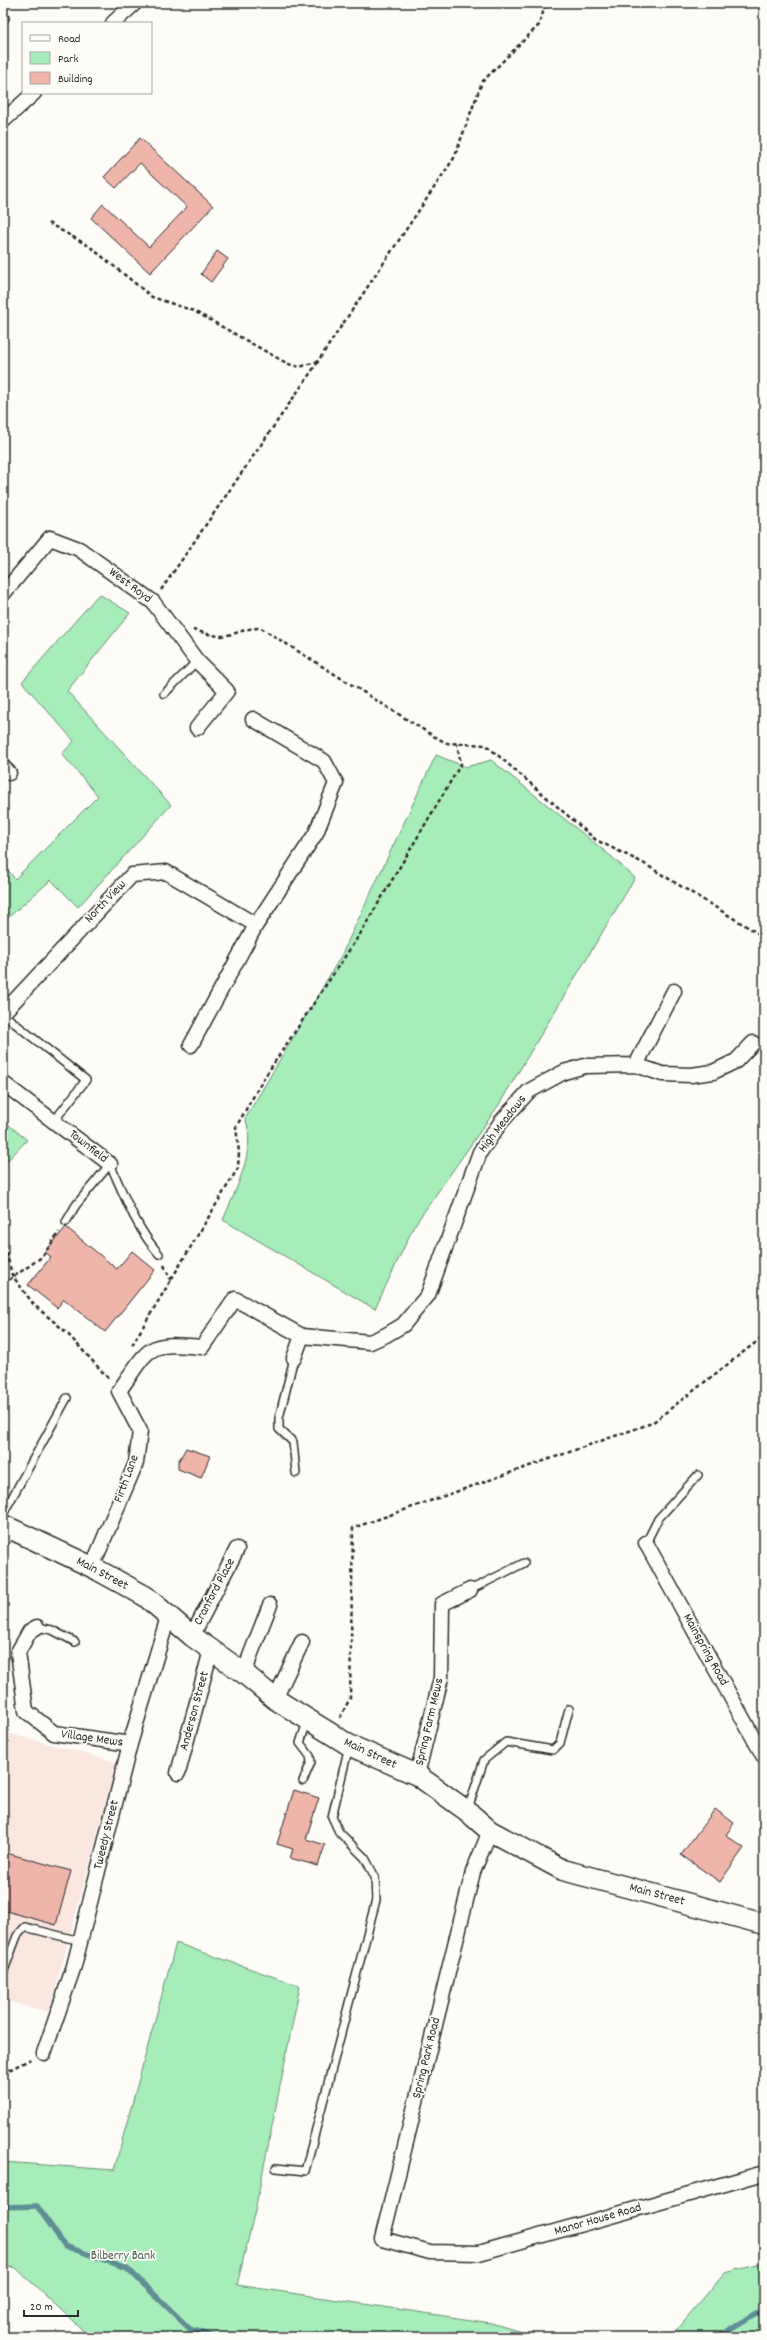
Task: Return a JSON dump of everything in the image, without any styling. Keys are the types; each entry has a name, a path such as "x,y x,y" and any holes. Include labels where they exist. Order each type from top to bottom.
{"street":[{"path":"114,22 135,3"},
{"path":"3,121 33,94"},
{"name":"West Royd","path":"3,594 50,538 79,549 153,602 197,661 227,691 197,728"},
{"path":"192,1045 256,924 316,834 336,783 324,761 253,719"},
{"name":"North View","path":"3,1013 132,875 166,872 256,924"},
{"path":"636,1065 674,991"},
{"name":"High Meadows","path":"302,1336 370,1342 386,1336 403,1325 428,1295 480,1152 501,1122 529,1091 564,1072 585,1066 636,1065 662,1074 691,1075 713,1072 736,1061 753,1043"},
{"name":"Townfield","path":"3,1083 110,1164"},
{"path":"115,1386 151,1348 166,1344 202,1347 235,1299 302,1336 294,1358"},
{"name":"Firth Lane","path":"92,1567 136,1463 140,1431 115,1386"},
{"name":"Main Street","path":"5,1527 92,1567 145,1596 168,1617 245,1674 275,1699 349,1745 417,1775 467,1811 490,1831 564,1870 763,1920"},
{"name":"Mainspring Road","path":"646,1542 764,1757"},
{"name":"Cranford Place","path":"192,1636 237,1549"},
{"name":"Spring Farm Mews","path":"417,1775 441,1678 442,1604 470,1590"},
{"path":"245,1674 270,1605"},
{"name":"Tweedy Street","path":"44,2053 74,1966 130,1744 168,1617"},
{"name":"Village Mews","path":"37,1628 30,1631 18,1652 26,1712 54,1733 130,1744"},
{"path":"275,1699 302,1642"},
{"name":"Anderson Street","path":"178,1773 211,1650"},
{"name":"Spring Park Road","path":"430,2252 382,2239 473,1872 490,1831"},
{"name":"Manor House Road","path":"430,2252 479,2254 764,2173"}],"lane":[{"path":"164,694 197,661"},
{"path":"3,1013 86,1080 54,1121"},
{"path":"66,1222 76,1205 110,1164"},
{"name":"Townfield","path":"110,1164 128,1207 148,1241 159,1254"},
{"path":"294,1358 279,1418 279,1429 293,1442 296,1473"},
{"path":"5,1527 67,1398"},
{"path":"646,1542 658,1519 698,1476"},
{"path":"470,1590 524,1563"},
{"path":"37,1628 52,1630 74,1642"},
{"path":"467,1811 484,1760 506,1742 553,1750 560,1743 569,1709"},
{"path":"303,1781 311,1762 310,1756 300,1743 308,1720"},
{"path":"276,2168 305,2171 376,1900 375,1877 365,1858 339,1832 332,1817 349,1745"},
{"path":"3,1973 17,1936 25,1927 80,1941"}],"path":[{"path":"153,602 318,361 454,158 482,82 539,25 546,3"},
{"path":"48,223 89,246 152,297 194,311 288,364 300,367 318,361"},
{"path":"171,625 219,636 238,633 254,628 261,628 435,737 447,743 486,745 596,840 643,863 764,937"},
{"path":"129,1350 238,1168 239,1152 236,1127 264,1078 360,934 461,764 457,744"},
{"path":"3,1284 12,1275 42,1257 66,1222"},
{"path":"3,1239 12,1275 34,1305 65,1331 115,1386"},
{"path":"159,1254 171,1281"},
{"path":"332,1734 350,1698 352,1528 652,1423 764,1336"},
{"path":"114,1375 115,1386"},
{"path":"3,2073 44,2053"}],"shaded area":[{"path":"3,1732 117,1762 49,2012 3,2000"}],"green space":[{"path":"99,594 130,613 67,691 171,805 78,907 51,880 3,922 3,864 15,879 98,796 62,754 74,741 22,682"},
{"path":"436,755 466,767 491,760 612,857 635,878 498,1106 414,1226 375,1309 223,1220 238,1184 247,1156 249,1143 245,1119 341,956"},
{"path":"3,1120 27,1140 3,1165"},
{"name":"Bilberry Bank","path":"176,1943 300,1986 255,2211 237,2285 491,2323 538,2337 90,2337 16,2268 3,2266 3,2162 114,2170"},
{"path":"764,2263 764,2337 670,2337 725,2273"}],"building":[{"path":"140,138 213,206 150,273 91,218 103,204 149,247 187,207 140,163 116,188 104,177"},
{"path":"217,251 228,259 211,282 201,274"},
{"path":"66,1227 117,1269 132,1251 155,1270 105,1332 64,1299 57,1308 28,1285 51,1257 45,1252"},
{"path":"186,1448 210,1456 201,1478 178,1469 178,1462"},
{"path":"294,1790 319,1798 306,1839 325,1845 318,1866 290,1858 293,1849 277,1844"},
{"path":"715,1809 734,1823 726,1835 744,1848 720,1882 681,1855"},
{"path":"3,1852 71,1871 56,1925 3,1910"}],"waterway":[{"path":"3,2207 37,2206 65,2246 127,2268 190,2329 214,2337"},
{"path":"718,2337 757,2313 764,2312"}]}
